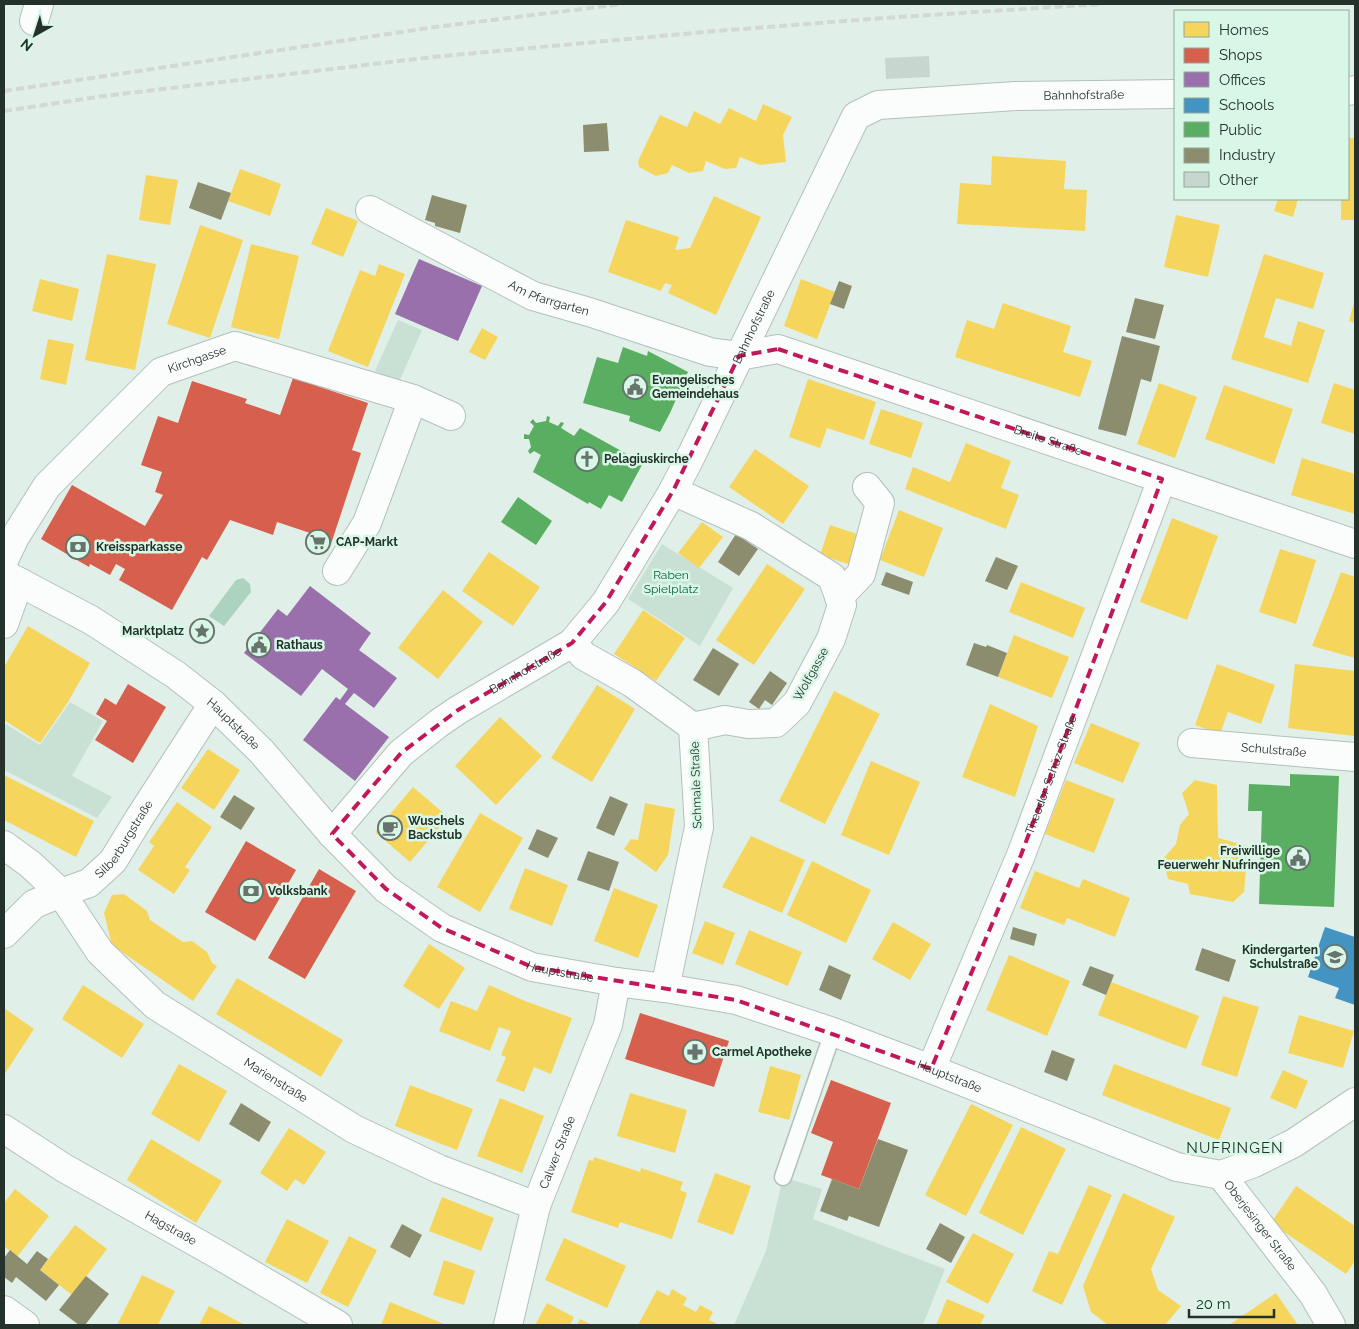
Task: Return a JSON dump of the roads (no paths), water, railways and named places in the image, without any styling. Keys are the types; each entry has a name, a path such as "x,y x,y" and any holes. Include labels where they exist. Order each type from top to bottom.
{"street":[{"name":"Bahnhofstraße","path":"332,834 401,754 438,722 572,643 606,602 673,491 856,116 878,105 888,104 1016,96 1174,94"},
{"name":"Am Pfarrgarten","path":"370,210 533,296 589,312 710,352 739,356"},
{"name":"Kirchgasse","path":"4,560 15,537 47,486 161,372 235,346 413,399 451,416"},
{"name":"Breite Straße","path":"739,356 778,349 1355,544"},
{"path":"337,572 367,523 413,399"},
{"name":"Theodor-Schüz-Straße","path":"931,1069 1024,847 1162,479"},
{"path":"839,597 861,574 880,503 867,486"},
{"name":"Wolfgasse","path":"673,491 751,526 832,577 842,605 831,639 797,702 776,723 748,724 725,720 693,727"},
{"path":"4,624 12,578"},
{"name":"Hauptstraße","path":"12,578 91,620 176,675 213,704 262,752 332,834 386,889 442,928 532,968 736,1000 833,1032 931,1069 1177,1167 1222,1175"},
{"name":"Schmale Straße","path":"572,643 584,656 632,683 693,727 699,827 665,988"},
{"name":"Silberburgstraße","path":"4,934 34,904 89,883 113,861 213,704"},
{"name":"Schulstraße","path":"1192,744 1355,758"},
{"path":"4,845 30,864 61,893"},
{"name":"Marienstraße","path":"61,893 100,952 155,1005 354,1129 438,1169 536,1206"},
{"name":"Calwer Straße","path":"508,1325 536,1206 608,1025 616,982"},
{"path":"1222,1175 1254,1163 1294,1143 1352,1106"},
{"name":"Hagstraße","path":"4,1129 64,1168 338,1325"},
{"name":"Oberjesinger Straße","path":"1222,1175 1313,1294 1331,1325"},
{"path":"4,1310 25,1325"}],"lane":[{"path":"783,1177 833,1032"}],"railway":[{"path":"4,91 435,27 623,4"},
{"path":"4,111 104,96 433,57 704,32 1101,4"}],"place":[{"name":"Evangelisches Gemeindehaus","path":"635,387"},
{"name":"Pelagiuskirche","path":"587,459"},
{"name":"CAP-Markt","path":"318,542"},
{"name":"Kreissparkasse","path":"78,547"},
{"name":"Marktplatz","path":"202,631"},
{"name":"Rathaus","path":"259,645"},
{"name":"Wuschels Backstub","path":"390,828"},
{"name":"Freiwillige Feuerwehr Nufringen","path":"1298,858"},
{"name":"Volksbank","path":"251,891"},
{"name":"Kindergarten Schulstraße","path":"1335,957"},
{"name":"Carmel Apotheke","path":"695,1052"}],"district":[{"name":"NUFRINGEN","path":"1235,1148"}],"park label":[{"name":"Raben Spielplatz","path":"671,582"}]}
